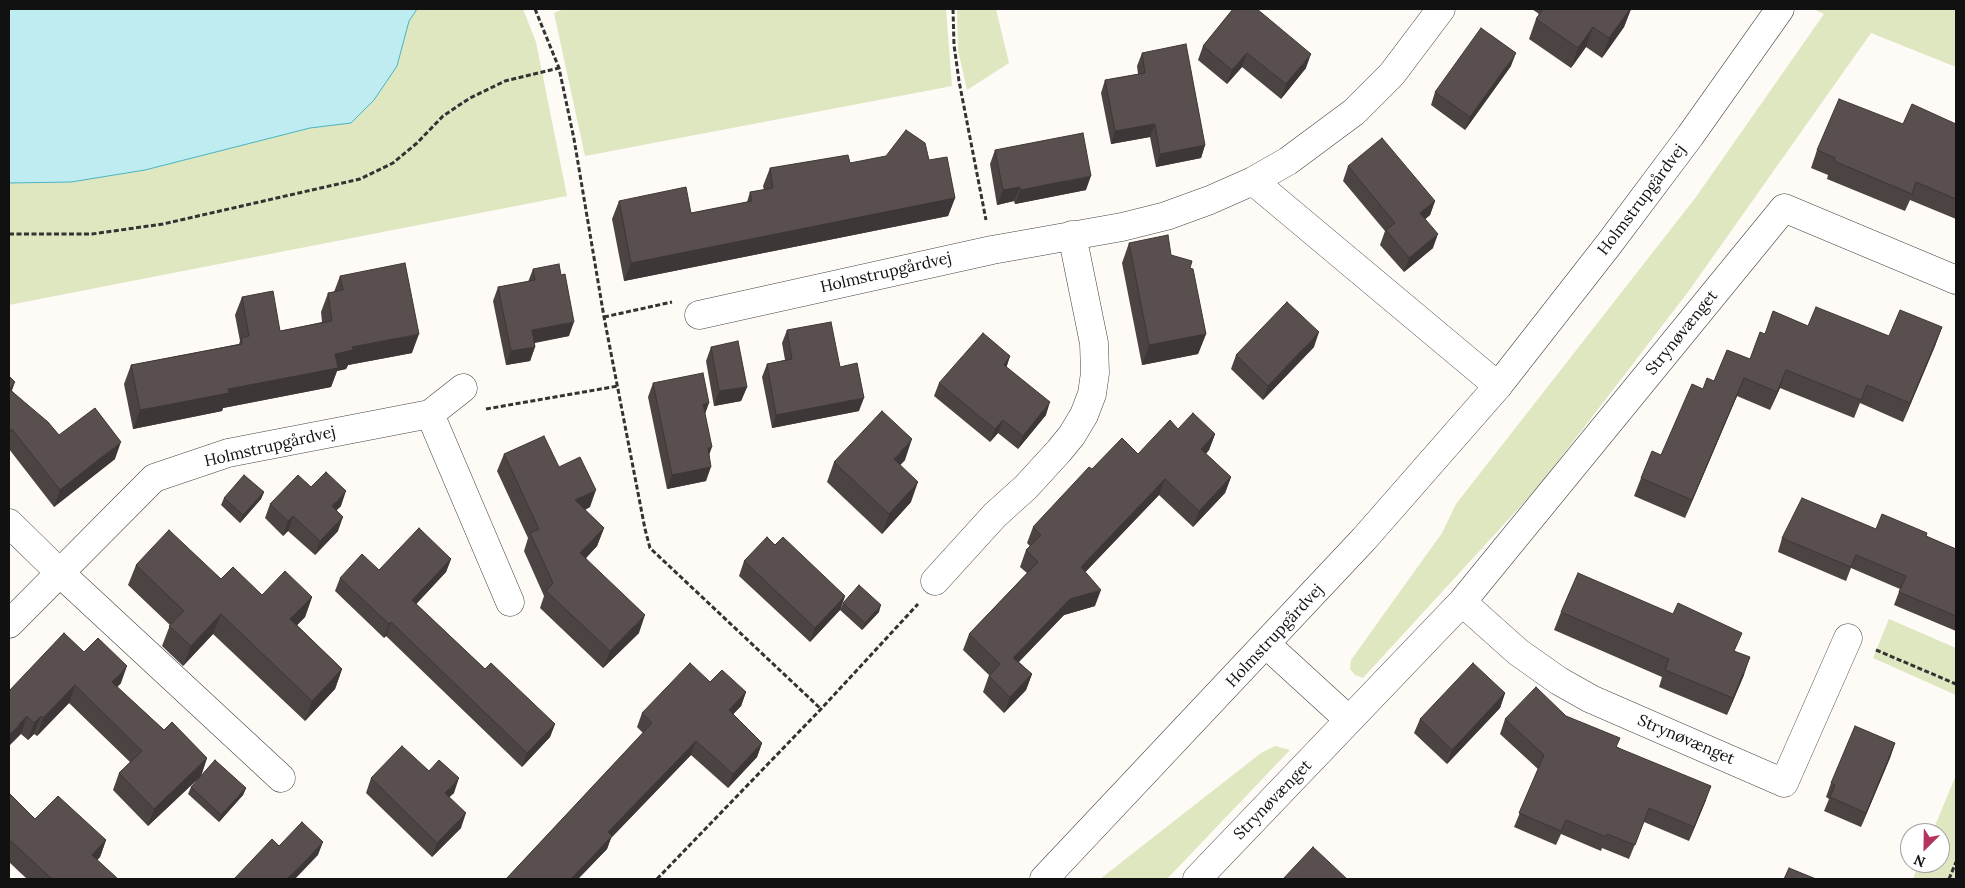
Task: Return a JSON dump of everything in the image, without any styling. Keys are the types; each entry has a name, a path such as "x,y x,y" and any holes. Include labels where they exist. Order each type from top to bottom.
{"street":[{"name":"Holmstrupgårdvej","path":"699,315 992,250 1122,227 1166,216 1254,181 1288,161 1354,112 1392,74 1441,9"},
{"name":"Holmstrupgårdvej","path":"1044,879 1267,645 1364,539 1498,386 1621,228 1780,9"},
{"path":"1254,181 1498,386"},
{"name":"Strynøvænget","path":"1196,879 1462,602 1784,208 1956,280"},
{"path":"935,581 1059,451 1072,435 1084,415 1092,394 1094,380 1094,343 1072,235"},
{"name":"Holmstrupgårdvej","path":"9,624 154,478 228,453 430,414 463,388"},
{"path":"430,414 510,602"},
{"path":"9,523 59,572 281,778"},
{"name":"Strynøvænget","path":"1462,602 1518,652 1559,681 1591,699 1784,783 1848,638"},
{"path":"1267,645 1349,720"}],"path":[{"path":"535,9 560,68 604,316 650,548 821,709"},
{"path":"953,9 954,44 959,81 992,250"},
{"path":"9,234 92,234 163,224 360,178 393,163 417,143 443,116 470,98 505,81 560,68"},
{"path":"604,316 675,302 699,315"},
{"path":"463,388 487,410 618,386"},
{"path":"657,879 821,709 919,603 935,581"},
{"path":"1848,638 1956,684"},
{"path":"1950,879 1956,862"}],"green space":[{"path":"9,9 523,9 536,42 567,196 9,305"},
{"path":"564,9 946,9 952,86 585,156 554,13"},
{"path":"957,9 996,9 1009,63 967,90 958,50"},
{"path":"1813,9 1956,9 1956,67 1871,33 1688,292 1539,486 1363,678 1355,675 1350,669 1351,660 1442,533 1456,504 1696,197 1824,14"},
{"path":"1889,619 1956,648 1956,695 1873,658"},
{"path":"1275,746 1290,750 1167,879 1100,879 1261,753"},
{"path":"1956,775 1956,879 1913,879 1915,873 1950,873 1950,823 1936,823"}],"water":[{"path":"9,9 417,9 409,21 397,66 374,100 351,123 310,128 145,170 71,182 9,183"}],"building":[{"path":"1233,9 1257,9 1311,54 1286,84 1247,53 1232,70 1203,46"},
{"path":"1543,9 1630,9 1609,38 1593,27 1578,48 1536,19"},
{"path":"1481,28 1516,53 1470,117 1435,92"},
{"path":"1186,44 1205,145 1160,154 1155,124 1115,131 1105,80 1145,73 1142,53"},
{"path":"1839,99 1903,124 1912,104 1956,124 1956,199 1916,182 1912,194 1834,161 1835,158 1817,150"},
{"path":"906,130 925,143 929,160 947,157 955,198 631,263 619,201 686,187 691,213 752,201 750,192 773,188 770,168 848,155 850,163 886,156"},
{"path":"1083,133 1091,176 1020,190 1020,187 1003,190 995,150"},
{"path":"1382,138 1435,201 1420,213 1438,234 1409,258 1386,230 1395,223 1348,166"},
{"path":"1168,235 1171,255 1192,261 1190,268 1193,269 1206,334 1149,345 1129,243"},
{"path":"405,263 419,334 352,347 353,350 335,354 338,368 228,389 229,393 140,410 131,365 242,344 241,338 249,336 242,297 273,291 280,331 332,321 328,293 343,290 340,276"},
{"path":"559,264 561,275 565,274 574,322 532,330 535,347 511,351 498,287 535,280 533,269"},
{"path":"1287,302 1319,332 1268,386 1236,355"},
{"path":"1816,307 1889,336 1900,310 1942,327 1910,403 1867,385 1861,400 1786,370 1777,392 1744,378 1692,500 1641,478 1652,451 1661,455 1692,384 1703,389 1707,378 1714,381 1727,350 1750,359 1760,332 1765,334 1773,311 1808,326"},
{"path":"831,322 840,367 857,363 864,398 776,415 767,364 792,359 787,330"},
{"path":"983,333 1010,356 1004,365 1050,402 1023,436 1003,420 995,429 939,383"},
{"path":"738,341 747,387 719,391 711,347"},
{"path":"703,373 709,403 703,404 712,447 708,448 711,467 672,475 653,383"},
{"path":"9,376 15,382 9,389"},
{"path":"9,389 48,422 59,435 95,408 121,442 60,490 12,429 9,433"},
{"path":"882,411 912,439 894,459 918,482 889,514 834,462"},
{"path":"1193,413 1215,434 1201,449 1231,477 1199,511 1165,479 1081,567 1101,590 1070,599 1013,658 1032,674 1010,697 989,676 1000,664 969,634 1038,562 1026,550 1041,535 1033,527 1089,467 1092,469 1122,438 1138,454 1170,420 1178,429"},
{"path":"544,436 559,467 580,457 596,490 575,500 604,528 580,553 645,615 610,651 546,591 553,583 530,533 539,529 504,454"},
{"path":"326,472 346,491 332,506 343,517 320,541 293,516 288,521 270,504 298,475 311,487"},
{"path":"244,475 264,492 243,515 224,498"},
{"path":"1802,498 1876,529 1882,514 1927,533 1926,536 1956,549 1956,616 1899,592 1906,576 1856,555 1851,567 1782,538"},
{"path":"419,528 451,559 412,600 485,669 491,663 555,724 527,753 391,622 389,624 340,578 362,554 379,570"},
{"path":"169,530 221,579 233,567 262,595 285,571 312,597 290,619 342,669 312,701 221,614 191,646 169,626 184,611 136,565"},
{"path":"767,537 775,545 783,537 845,596 815,628 744,561"},
{"path":"1578,573 1673,614 1678,603 1742,633 1734,651 1750,657 1733,698 1665,670 1669,659 1561,612"},
{"path":"859,585 881,605 865,623 843,603"},
{"path":"64,633 84,652 98,638 127,666 112,682 164,730 172,722 207,758 154,809 119,773 142,751 75,685 43,718 41,716 34,723 27,716 9,735 9,691"},
{"path":"690,663 710,682 722,670 746,692 729,710 762,743 733,774 696,741 608,832 612,836 571,879 506,879 652,723 642,713"},
{"path":"1473,663 1505,693 1452,750 1420,719"},
{"path":"1536,687 1566,716 1620,738 1616,747 1711,786 1694,827 1649,808 1635,845 1607,834 1606,837 1566,820 1561,831 1519,813 1544,755 1505,719"},
{"path":"1855,726 1895,743 1866,813 1830,797 1835,785 1831,783"},
{"path":"402,746 429,771 439,760 459,778 445,793 466,813 437,843 371,778"},
{"path":"215,760 246,788 221,815 191,787"},
{"path":"9,793 35,819 58,796 106,840 92,855 118,879 52,879 11,841 9,843"},
{"path":"302,822 323,842 287,879 234,879 272,839 279,846"},
{"path":"1313,847 1347,879 1283,879"},
{"path":"1789,868 1816,879 1784,879"}]}
